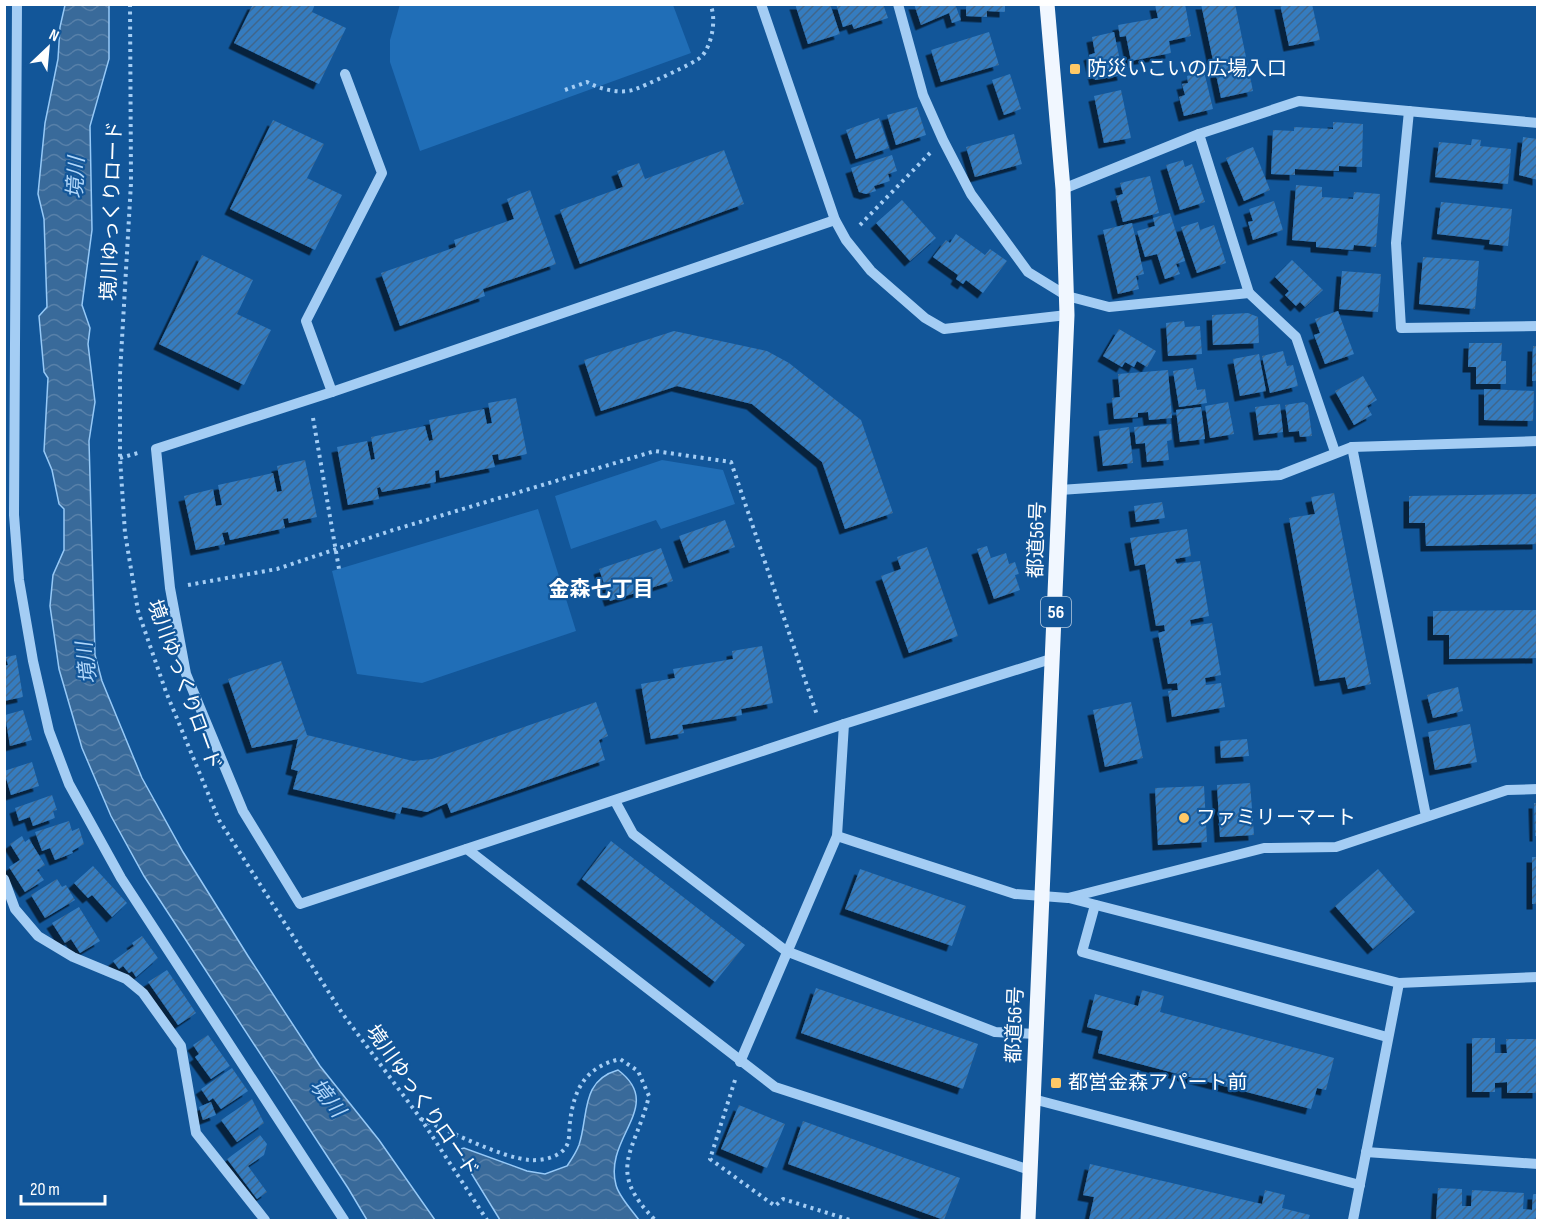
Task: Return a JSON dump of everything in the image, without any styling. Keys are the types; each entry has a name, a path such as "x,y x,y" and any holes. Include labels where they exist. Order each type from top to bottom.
{"main road":[{"name":"都道56号","path":"1028,1221 1067,315 1064,189 1047,4"}],"street":[{"path":"17,4 9,185 9,515 33,661 49,731 69,784 121,878 344,1221"},
{"path":"761,4 835,220 846,240 871,272 925,318 944,329 1067,315"},
{"path":"898,4 923,95 943,140 971,194 1028,272 1067,296 1109,307 1249,293"},
{"path":"332,393 306,321 382,173 345,74"},
{"path":"1064,189 1199,134 1299,101 1538,123"},
{"path":"1409,111 1396,243 1401,328 1538,326"},
{"path":"1199,134 1249,293 1296,337 1335,452"},
{"path":"835,220 332,393 156,449 170,588 186,674 243,811 300,904 822,731 1054,658"},
{"path":"1060,490 1280,476 1352,447 1538,441"},
{"path":"1352,447 1426,816"},
{"path":"740,1062 837,836 844,724"},
{"path":"837,836 1015,894 1042,898 1068,898 1264,848 1336,847 1507,790 1538,789"},
{"path":"615,801 633,834 786,951 995,1032 1036,1034"},
{"path":"467,849 775,1088 1030,1170"},
{"path":"4,879 15,909 38,936 73,957 126,979 143,993 181,1046 196,1133 265,1221"},
{"path":"1068,898 1400,983 1538,977"},
{"path":"1095,905 1082,952 1387,1037"},
{"path":"1353,1221 1387,1037 1400,983"},
{"path":"1033,1099 1360,1185"},
{"path":"1366,1152 1538,1164"}],"path":[{"name":"境川ゆっくりロード","path":"130,4 131,183 120,374 120,458 125,533 138,611 166,692 219,820 342,1013 421,1119 487,1221"},
{"path":"565,90 587,82 601,89 632,90 700,58 709,42 714,13 710,4"},
{"path":"846,240 943,140"},
{"path":"310,400 339,569"},
{"path":"170,588 277,569 655,451 731,462 822,731"},
{"path":"421,1119 488,1147 530,1160 554,1157 567,1145 571,1110 582,1080 601,1064 620,1059 638,1071 649,1096 626,1164 630,1187 640,1204 655,1221"},
{"path":"740,1062 710,1159 775,1206 783,1199 850,1221"}],"shaded area":[{"path":"400,4 673,5 691,53 420,151 390,62 390,40"},
{"path":"662,460 723,470 735,504 661,529 656,520 571,549 555,496"},
{"path":"538,509 576,631 422,683 357,674 332,571"}],"water":[{"name":"境川","path":"65,5 109,5 109,59 90,126 92,230 82,305 90,328 88,344 95,402 89,441 95,655 102,681 142,778 183,852 320,1066 379,1140 435,1220 367,1220 144,876 111,816 82,748 59,669 50,606 53,575 64,550 64,509 59,504 52,470 44,451 48,378 44,372 39,316 47,307 44,219 38,194 45,123 58,59 60,27"},
{"path":"618,1070 631,1083 636,1096 635,1110 614,1168 616,1185 623,1199 639,1220 500,1220 457,1150 464,1148 527,1171 545,1174 567,1166 579,1145 592,1091 597,1082"}],"building":[{"path":"253,4 315,4 312,12 346,28 319,84 234,43"},
{"path":"795,4 830,4 840,34 808,44"},
{"path":"836,4 883,4 888,18 854,29 852,24 843,27"},
{"path":"914,4 955,4 961,20 952,23 949,13 921,25"},
{"path":"966,4 1005,4 1005,12 987,11 987,17 966,16"},
{"path":"1185,4 1191,36 1169,41 1171,53 1131,61 1126,36 1120,37 1118,25 1158,18 1155,5"},
{"path":"1201,4 1235,4 1253,91 1221,98"},
{"path":"1280,4 1312,4 1320,40 1289,46"},
{"path":"989,32 999,65 941,82 931,50"},
{"path":"1114,32 1123,75 1095,80 1089,55 1095,53 1092,37"},
{"path":"1204,71 1213,109 1184,116 1179,97 1185,95 1182,84 1188,83 1187,76"},
{"path":"1010,74 1021,109 1004,115 992,80"},
{"path":"1121,90 1131,138 1104,143 1094,96"},
{"path":"917,107 926,135 896,145 887,115"},
{"path":"879,118 889,148 856,159 846,130"},
{"path":"273,120 324,144 307,178 342,195 315,250 230,209"},
{"path":"1333,122 1363,124 1362,167 1339,166 1339,171 1295,169 1295,175 1271,174 1273,130 1294,131 1294,127 1333,129"},
{"path":"1014,134 1022,164 975,177 966,147"},
{"path":"1523,137 1538,139 1538,180 1519,175"},
{"path":"1472,139 1481,140 1480,146 1511,149 1508,184 1435,177 1439,142 1471,145"},
{"path":"1253,147 1270,190 1244,201 1226,158"},
{"path":"724,150 744,204 580,264 560,210 623,187 617,171 639,163 645,179"},
{"path":"892,155 897,171 888,174 890,181 874,186 876,191 866,194 859,192 851,168"},
{"path":"1183,160 1185,167 1192,164 1205,202 1180,210 1166,165"},
{"path":"1150,176 1159,213 1123,222 1116,196 1123,194 1120,183"},
{"path":"1296,185 1322,187 1322,197 1353,199 1354,192 1380,194 1376,247 1354,245 1353,250 1316,247 1316,242 1292,240"},
{"path":"530,190 556,264 483,289 485,296 400,326 381,273 456,247 454,240 514,219 507,199"},
{"path":"902,200 936,238 910,261 876,223"},
{"path":"1274,201 1283,230 1253,240 1248,222 1253,221 1249,209"},
{"path":"1441,202 1512,209 1508,246 1489,244 1490,240 1437,234"},
{"path":"1170,213 1185,261 1176,264 1180,274 1165,279 1157,254 1145,257 1137,231 1155,226 1153,218"},
{"path":"1198,222 1200,230 1214,225 1226,263 1197,273 1181,227"},
{"path":"1132,223 1144,274 1136,276 1139,289 1118,294 1103,230"},
{"path":"956,234 985,255 990,249 1007,261 983,293 966,280 963,284 956,279 958,275 933,257 946,240 950,243"},
{"path":"202,255 253,280 237,314 271,330 244,385 159,344"},
{"path":"1423,257 1479,261 1475,309 1419,304"},
{"path":"1292,260 1323,290 1305,307 1300,302 1296,306 1285,295 1289,291 1275,277"},
{"path":"1342,271 1381,274 1378,312 1339,309"},
{"path":"1338,311 1354,354 1325,364 1314,335 1320,333 1315,319"},
{"path":"1248,313 1258,317 1259,343 1213,345 1212,315"},
{"path":"1184,321 1185,327 1200,326 1202,354 1168,356 1166,323"},
{"path":"1119,329 1156,351 1147,367 1137,361 1134,367 1125,362 1122,367 1103,356"},
{"path":"674,331 767,351 789,363 861,420 893,513 845,529 822,462 752,404 677,386 601,411 584,360"},
{"path":"1469,343 1502,343 1501,361 1506,361 1506,384 1476,384 1476,367 1468,367"},
{"path":"1533,346 1538,346 1538,381 1532,381"},
{"path":"1283,351 1287,366 1293,365 1298,386 1270,393 1262,356"},
{"path":"1259,354 1266,391 1240,396 1233,359"},
{"path":"1193,368 1197,390 1205,389 1207,403 1179,407 1173,371"},
{"path":"1168,370 1172,418 1149,420 1148,412 1138,413 1138,417 1114,419 1112,398 1120,397 1118,374"},
{"path":"1363,376 1377,400 1367,406 1372,415 1354,425 1335,391"},
{"path":"1484,389 1534,391 1533,421 1484,420"},
{"path":"516,398 527,454 499,460 498,454 492,455 495,467 440,478 439,470 435,471 436,482 382,492 380,487 377,488 379,499 348,505 337,447 367,441 371,460 375,459 371,437 425,426 429,441 433,440 429,420 484,409 487,424 492,423 488,403"},
{"path":"1228,402 1234,434 1210,438 1205,406"},
{"path":"1304,402 1308,405 1312,436 1300,437 1299,431 1289,432 1285,405"},
{"path":"1280,404 1283,432 1259,435 1255,407"},
{"path":"1201,407 1205,439 1180,442 1176,410"},
{"path":"1171,424 1172,440 1167,441 1169,460 1147,462 1145,443 1136,444 1134,427"},
{"path":"1129,427 1133,463 1103,466 1099,431"},
{"path":"305,460 317,517 289,523 288,518 283,519 285,528 230,540 228,532 222,533 225,544 196,550 184,496 213,489 216,506 222,505 218,485 273,473 277,492 282,491 277,466"},
{"path":"1334,493 1371,684 1348,689 1345,677 1320,681 1289,518 1315,514 1311,497"},
{"path":"1538,494 1538,544 1426,546 1425,523 1409,523 1409,496"},
{"path":"1162,502 1165,518 1136,522 1134,506"},
{"path":"725,520 735,547 689,563 679,536"},
{"path":"1187,529 1191,556 1175,559 1177,564 1200,561 1209,616 1190,620 1191,626 1212,623 1221,675 1205,678 1206,685 1221,683 1225,707 1172,717 1168,691 1178,690 1177,683 1168,684 1158,633 1165,631 1164,625 1156,626 1145,564 1135,566 1130,538"},
{"path":"987,546 991,558 1006,553 1009,564 1015,562 1019,574 1015,575 1020,590 994,599 977,549"},
{"path":"927,547 958,636 909,653 881,576 901,569 897,557"},
{"path":"661,548 673,581 610,601 599,569"},
{"path":"1538,610 1538,658 1449,659 1449,635 1433,635 1433,611"},
{"path":"762,646 773,703 741,709 742,715 682,725 684,733 651,739 641,684 675,678 673,669 733,659 732,651"},
{"path":"16,655 23,697 4,701 4,666 8,665 6,657"},
{"path":"281,661 307,735 413,761 432,759 596,702 608,736 599,740 605,760 451,813 447,803 427,812 402,807 400,814 293,789 298,771 291,769 298,739 252,748 228,679"},
{"path":"1458,687 1463,711 1433,718 1427,695"},
{"path":"1131,702 1143,758 1105,767 1093,710"},
{"path":"23,710 32,740 10,746 5,715"},
{"path":"1470,724 1477,762 1435,770 1428,732"},
{"path":"1247,739 1249,756 1221,758 1220,741"},
{"path":"32,762 39,786 11,795 4,771"},
{"path":"1250,783 1254,835 1220,837 1217,785"},
{"path":"1204,786 1207,842 1158,845 1155,788"},
{"path":"52,795 57,810 53,811 55,818 33,826 30,817 19,821 15,808"},
{"path":"1534,803 1538,803 1538,836 1535,836"},
{"path":"69,821 72,831 79,828 84,844 72,851 73,853 55,860 50,848 42,851 35,832"},
{"path":"22,836 25,842 29,839 45,865 37,870 44,880 25,892 9,867 20,860 10,844"},
{"path":"611,841 745,945 715,982 582,879"},
{"path":"1532,857 1538,857 1538,904 1532,904"},
{"path":"93,866 127,903 112,917 92,895 88,898 74,883"},
{"path":"860,869 966,906 952,946 845,909"},
{"path":"1378,869 1415,912 1373,949 1335,906"},
{"path":"57,879 62,887 66,885 75,900 45,918 31,895"},
{"path":"79,907 100,941 80,953 71,939 65,943 52,923"},
{"path":"142,936 158,958 136,977 132,971 129,973 123,966 119,969 113,961 134,946 132,943"},
{"path":"167,970 196,1013 178,1025 148,982"},
{"path":"816,988 978,1044 963,1089 801,1033"},
{"path":"1142,990 1164,996 1160,1012 1334,1058 1326,1090 1317,1088 1311,1109 1098,1053 1103,1031 1087,1027 1095,994 1138,1006"},
{"path":"208,1035 230,1066 211,1079 195,1057 199,1054 193,1045"},
{"path":"1472,1038 1495,1038 1495,1053 1507,1053 1506,1039 1538,1039 1538,1093 1507,1093 1507,1082 1495,1083 1495,1092 1472,1092"},
{"path":"232,1068 248,1091 221,1109 213,1098 209,1101 201,1089"},
{"path":"252,1099 264,1123 237,1142 221,1120"},
{"path":"211,1102 216,1115 203,1120 199,1107"},
{"path":"739,1105 785,1124 767,1168 721,1149"},
{"path":"803,1121 960,1178 944,1220 788,1164"},
{"path":"260,1135 267,1144 264,1155 248,1166 267,1192 257,1199 227,1159"},
{"path":"1090,1164 1262,1204 1265,1190 1285,1195 1282,1208 1310,1215 1308,1220 1089,1220 1094,1197 1083,1195"},
{"path":"1438,1188 1462,1189 1462,1206 1471,1206 1472,1190 1524,1193 1523,1209 1532,1210 1533,1194 1538,1194 1538,1220 1436,1220"}],"place":[{"name":"防災いこいの広場入口","path":"1075,69"},
{"name":"ファミリーマート","path":"1184,818"},
{"name":"都営金森アパート前","path":"1056,1083"}],"district":[{"name":"金森七丁目","path":"601,589"}]}
